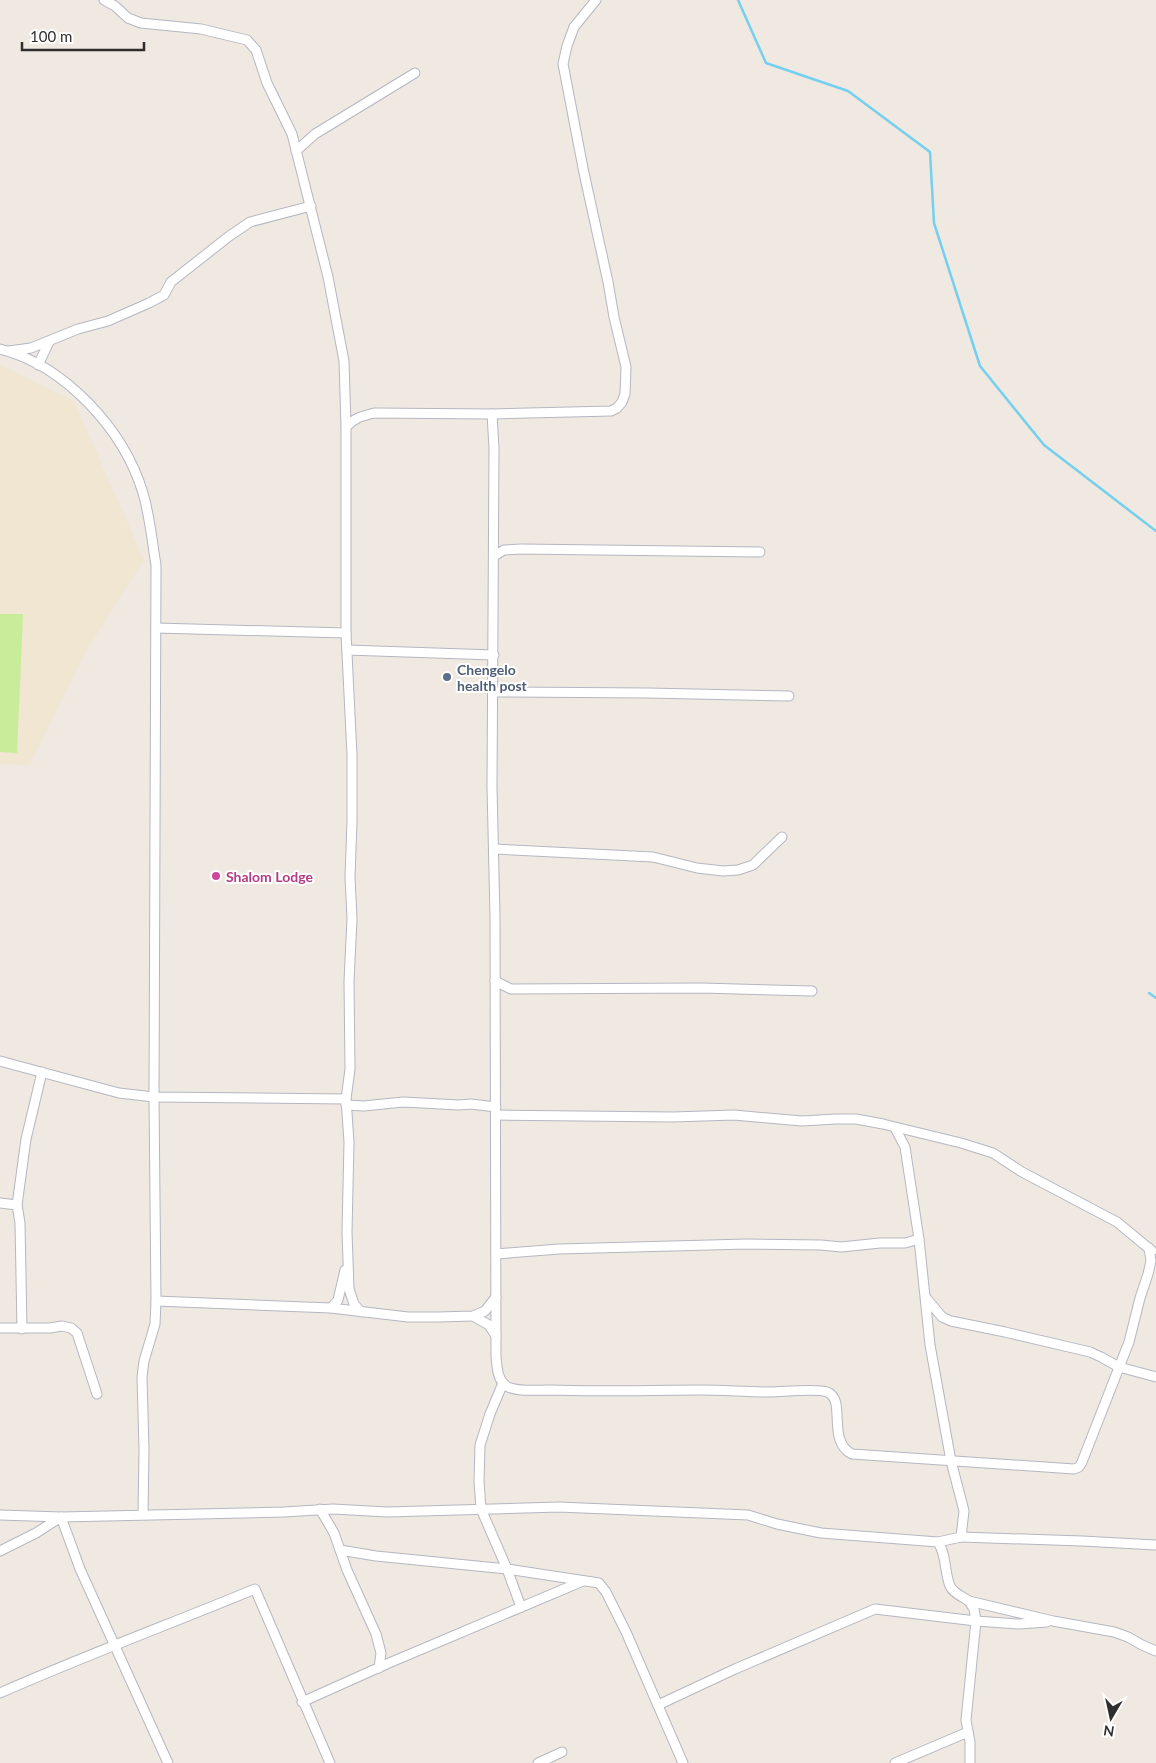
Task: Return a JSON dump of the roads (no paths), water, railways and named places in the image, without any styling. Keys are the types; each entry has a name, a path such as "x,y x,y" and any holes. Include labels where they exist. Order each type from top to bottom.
{"street":[{"path":"104,0 115,6 128,18 141,23 201,29 247,40 256,50 268,83 292,134 328,277 344,362 346,427 346,634 352,755 350,1070 346,1102 349,1142 346,1201 347,1260 350,1296 361,1312"},
{"path":"346,427 351,421 360,416 374,413 492,414 611,411 622,402 626,367 584,173 563,64 574,27 596,0"},
{"path":"296,151 315,134 415,73"},
{"path":"4,350 32,348 78,329 108,321 164,295 171,282 250,222 311,206"},
{"path":"38,365 49,342"},
{"path":"4,350 38,365 67,384 88,402 106,423 132,468 143,493 155,558 154,1097 156,1300 155,1324 144,1362 142,1377 143,1514"},
{"path":"0,1061 119,1093 154,1097 346,1102 364,1106 403,1102 471,1104 496,1111 673,1118 734,1115 802,1121 856,1119 993,1152 1022,1172 1117,1222 1153,1252 1129,1342 1079,1467 1068,1469 852,1454 841,1445 838,1436 836,1404 833,1396 828,1392 819,1390 740,1392 701,1390 566,1391 517,1389 508,1387 503,1383 497,1372 496,1336 496,1111 492,787 494,448 492,414"},
{"path":"494,556 504,550 521,549 760,552"},
{"path":"156,628 346,634"},
{"path":"347,650 494,654"},
{"path":"494,692 789,696"},
{"path":"494,849 653,857 697,868 723,871 738,870 752,865 782,837"},
{"path":"495,981 511,989"},
{"path":"495,1000 504,991 511,989 701,988 812,992"},
{"path":"22,1329 20,1223 17,1205 26,1139 42,1072"},
{"path":"895,1128 905,1147 919,1239 928,1326 951,1462 964,1511 961,1537"},
{"path":"905,1147 916,1132"},
{"path":"0,1203 17,1205"},
{"path":"496,1254 637,1246 792,1244 841,1247 880,1243 905,1244 919,1239"},
{"path":"905,1244 920,1254"},
{"path":"331,1308 338,1300 347,1260"},
{"path":"1148,1274 1156,1268"},
{"path":"925,1296 930,1305 942,1317 1090,1352 1101,1356 1119,1367 1156,1377"},
{"path":"156,1300 331,1308 408,1317 473,1316 485,1311 496,1297"},
{"path":"473,1316 489,1325 496,1336"},
{"path":"928,1326 942,1317"},
{"path":"0,1328 22,1329 62,1326 72,1328 77,1333 97,1394"},
{"path":"503,1383 480,1445 479,1482 481,1509 507,1569 520,1607"},
{"path":"954,1474 966,1462"},
{"path":"0,1515 61,1517 284,1512 320,1509 387,1512 559,1507 748,1515 777,1524 821,1533 938,1542 961,1537 1156,1545"},
{"path":"320,1509 334,1533 347,1570 376,1634 381,1653 379,1668"},
{"path":"0,1551 36,1533 61,1517"},
{"path":"61,1517 80,1569 168,1763"},
{"path":"938,1542 946,1559 950,1587 969,1601 1052,1621 1114,1632 1156,1651"},
{"path":"340,1550 376,1556 507,1569 599,1583 606,1592 626,1632 683,1763"},
{"path":"302,1702 583,1581"},
{"path":"0,1693 64,1664 115,1646 255,1589 302,1702 330,1763"},
{"path":"969,1601 974,1610 976,1621 966,1720 971,1749 970,1763"},
{"path":"658,1705 875,1609 976,1621 1040,1624 1052,1621"},
{"path":"895,1763 968,1732"},
{"path":"538,1763 562,1752"}],"waterway":[{"path":"738,0 766,63 848,91 930,152 934,223 980,366 1044,445 1156,531"},
{"path":"1149,993 1156,998"}],"place":[{"name":"Chengelo health post","path":"447,677"},
{"name":"Shalom Lodge","path":"216,876"}]}
